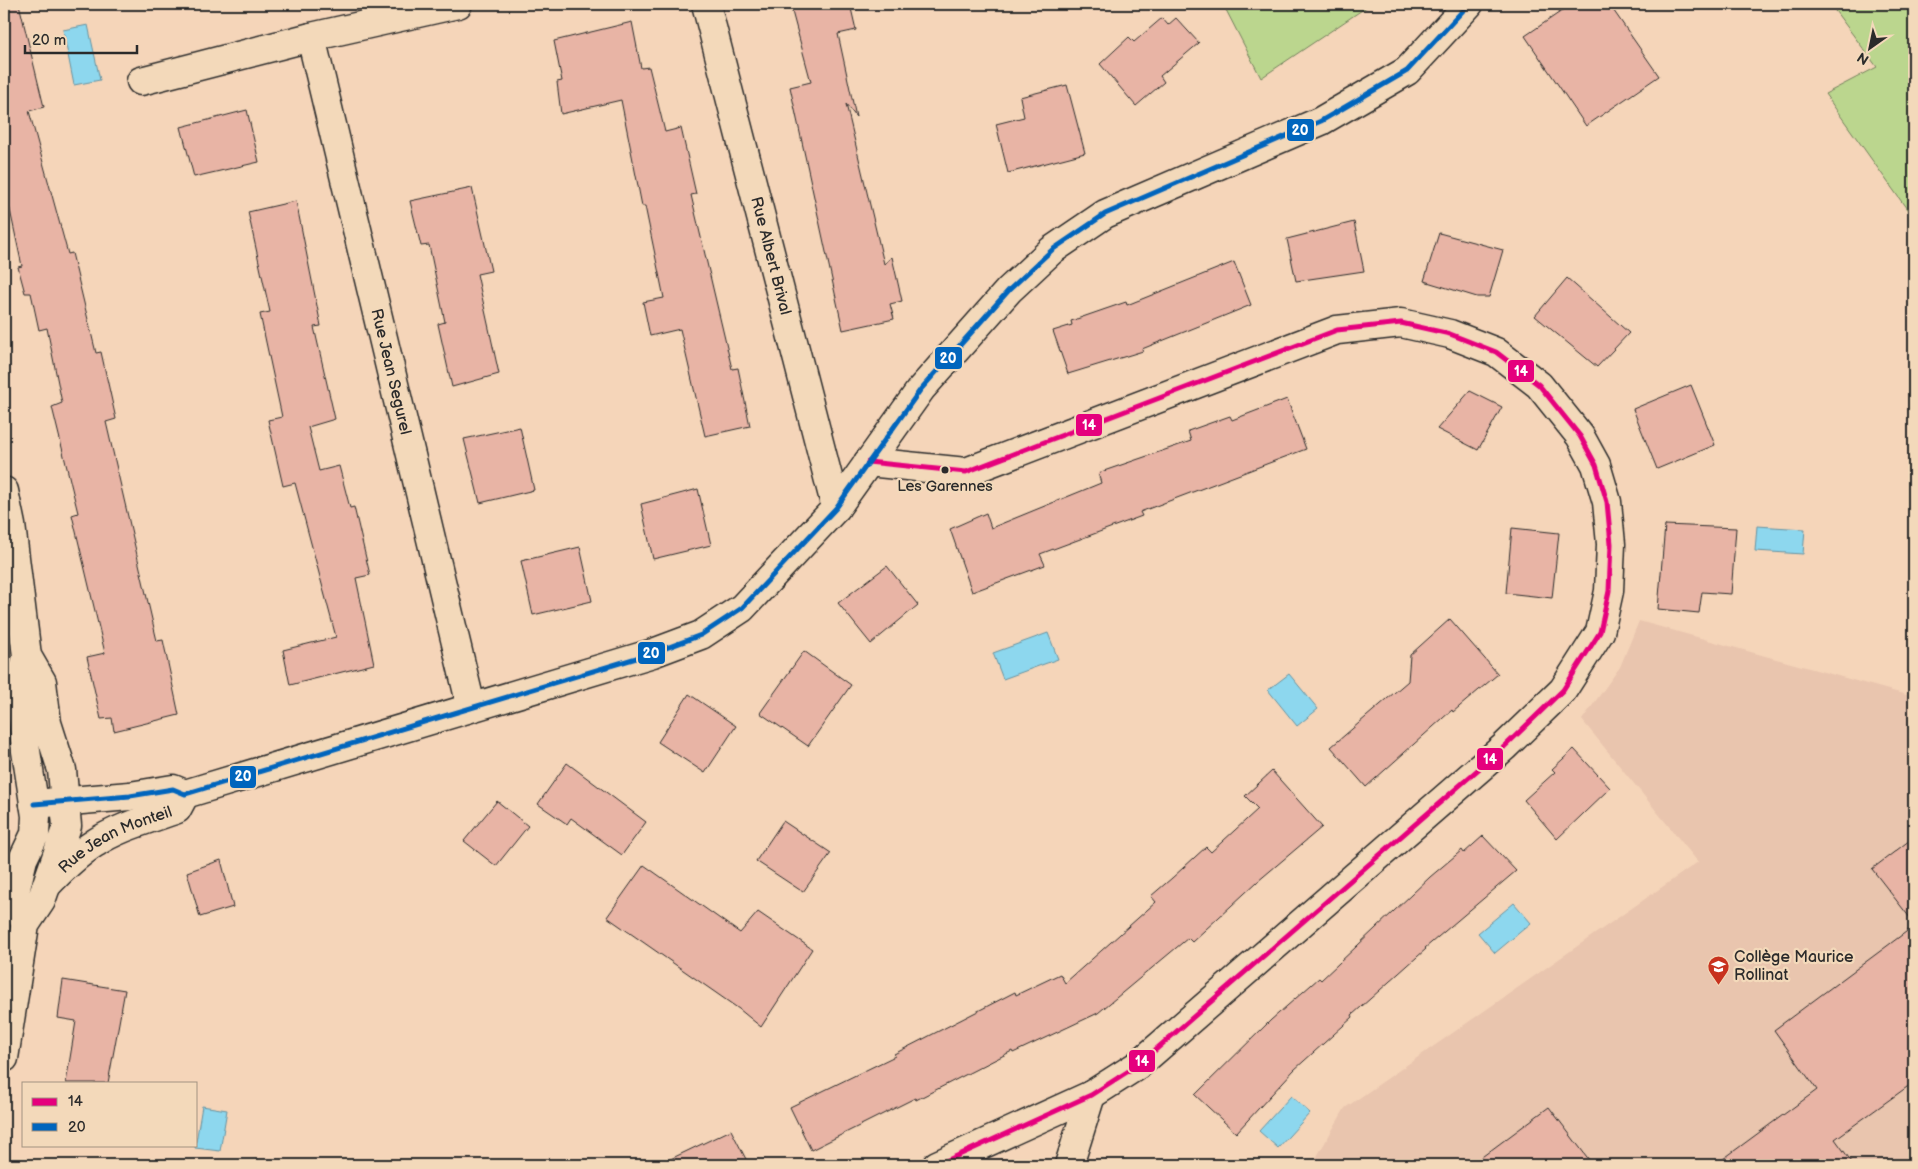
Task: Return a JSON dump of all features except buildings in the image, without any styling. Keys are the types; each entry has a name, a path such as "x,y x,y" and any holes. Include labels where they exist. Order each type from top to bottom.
{"street":[{"path":"141,80 311,37 458,4"},
{"name":"Rue Albert Brival","path":"706,4 836,508"},
{"name":"Rue Jean Monteil","path":"34,804 130,796 173,789 185,794 471,706 653,653 701,635 742,608 836,508 921,389 1009,290 1052,250 1105,214 1321,121 1407,71 1469,4"},
{"name":"Rue Jean Segurel","path":"311,37 471,706"},
{"path":"868,462 966,472 1337,330 1402,323 1450,334 1496,352 1539,385 1580,436 1596,465 1608,510 1611,544 1609,591 1600,632 1563,690 1504,747 1138,1065 1091,1095 937,1165"},
{"path":"4,491 11,525 27,656 20,686 26,751 36,816 35,834 23,859 15,892 25,924 4,1058"},
{"path":"25,924 42,901 67,826 62,770 47,723 42,682 27,656"},
{"name":"Rue Jean Monteil","path":"46,886 72,859 96,842 127,827 177,809 185,794"},
{"path":"1069,1165 1091,1095"}],"shaded area":[{"name":"Collège Maurice Rollinat","path":"1639,621 1914,697 1914,1165 1312,1165 1345,1108 1698,862 1582,720 1620,667"}],"green space":[{"path":"1223,4 1371,4 1261,78"},
{"path":"1830,4 1914,4 1914,219 1825,94 1877,67"}],"water":[{"path":"88,25 100,80 74,85 63,30"},
{"path":"1757,526 1805,529 1803,554 1755,551"},
{"path":"1048,633 1058,659 1003,679 993,653"},
{"path":"1289,674 1318,709 1297,726 1268,690"},
{"path":"1514,903 1531,923 1495,953 1478,933"},
{"path":"1291,1096 1310,1113 1278,1148 1259,1131"},
{"path":"202,1106 227,1110 220,1151 195,1148 198,1146 198,1130"}],"transit line":[{"name":"20","path":"34,804 130,796 173,789 185,794 653,653 701,635 742,608 836,508 921,389 1009,290 1052,250 1105,214 1321,121 1407,71 1469,4"},
{"name":"14","path":"868,462 966,472 1337,330 1401,323 1450,334 1496,352 1539,385 1580,436 1596,465 1607,502 1611,544 1609,591 1600,632 1563,690 1504,747 1138,1065 1091,1095 937,1165"}],"place":[{"name":"Les Garennes","path":"945,470"},
{"name":"Collège Maurice Rollinat","path":"1718,985"}]}
